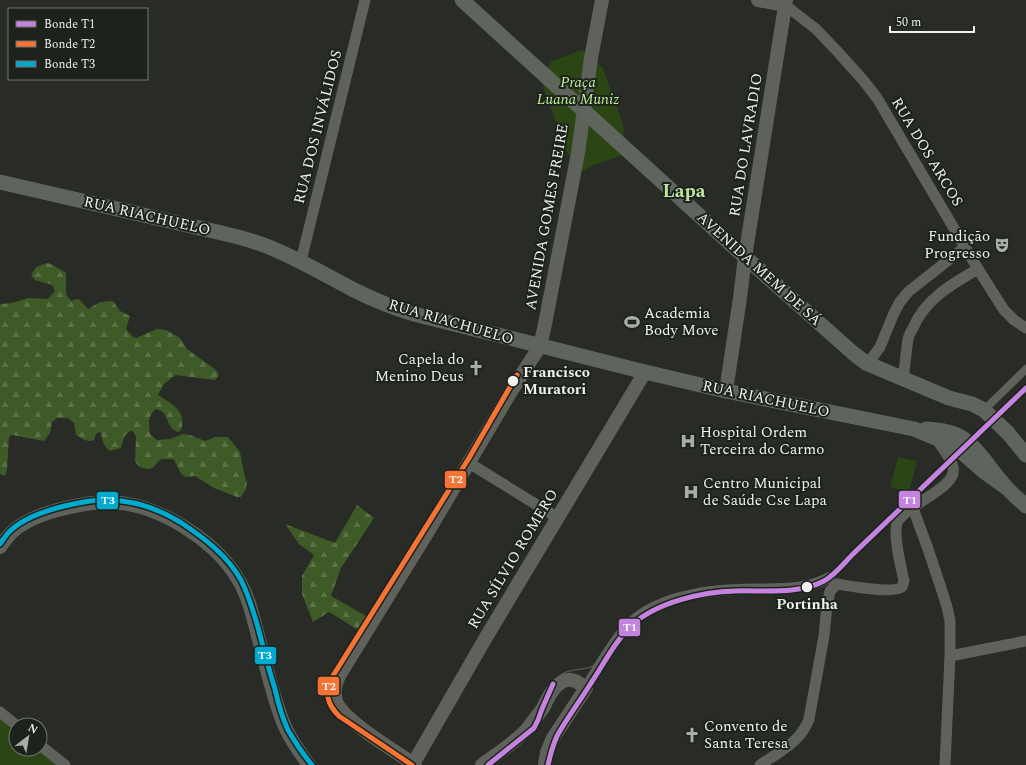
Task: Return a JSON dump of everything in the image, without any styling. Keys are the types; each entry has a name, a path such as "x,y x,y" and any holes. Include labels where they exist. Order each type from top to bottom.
{"main road":[{"name":"AVENIDA MEM DE SÁ","path":"462,0 853,353 866,363 949,398 972,404 984,410 1008,433 1026,455"},
{"name":"RUA RIACHUELO","path":"0,182 252,241 277,250 355,291 388,306 414,314 726,391 935,434"},
{"name":"AVENIDA MEM DE SÁ","path":"949,398 980,420 1006,444 1026,459"},
{"path":"935,434 959,450 983,471 1008,489 1026,506"}],"street":[{"name":"RUA DOS INVÁLIDOS","path":"300,261 365,0"},
{"name":"AVENIDA GOMES FREIRE","path":"414,764 368,733 348,717 336,701 334,687 343,668 420,546 510,393 540,346 578,152 591,58 602,0"},
{"path":"758,0 786,3"},
{"name":"RUA DOS ARCOS","path":"786,3 816,29 863,80 877,98 978,269 1004,310 1014,320 1026,328"},
{"name":"RUA DO LAVRADIO","path":"726,391 745,257 786,3"},
{"path":"866,363 872,358 880,347 894,313 908,292 965,247"},
{"path":"903,379 909,338 914,324 920,314 935,297 952,284 978,269"},
{"path":"984,410 1026,369"},
{"name":"RUA SÍLVIO ROMERO","path":"414,764 485,639 645,372"},
{"path":"760,765 799,736 810,719 824,636 827,605 832,588 837,584 885,590 897,590 902,587 904,581 896,533 897,525 901,517 945,484 952,476 954,471 948,455 941,446 935,434"},
{"path":"469,463 558,518"},
{"path":"0,547 10,533 23,523 62,509 104,502 124,503 145,508 168,517 183,526 210,546 226,562 238,580 248,600 278,707 286,730 309,765"},
{"path":"913,508 947,607 950,621 950,656 945,765"},
{"path":"545,765 553,738 607,655 625,629 651,608 671,600 711,591 736,589 786,589 814,584 830,576"},
{"path":"950,656 1026,641"},
{"path":"482,765 510,745 526,730 536,718 557,686 570,679 575,680 586,688"},
{"path":"0,712 8,718"},
{"path":"48,751 65,765"}],"green space":[{"name":"Praça Luana Muniz","path":"582,50 603,68 624,128 623,155 589,167 585,171 580,170 567,152 544,90 541,76 552,61"},
{"path":"47,263 66,273 66,294 71,301 77,299 80,300 88,309 100,302 113,301 120,311 130,316 126,329 133,337 136,338 157,329 166,330 180,338 187,349 216,370 219,375 215,380 175,375 164,384 158,395 173,405 180,413 182,418 181,430 178,432 174,430 170,426 163,412 156,409 150,418 150,434 157,440 170,439 183,434 205,441 215,437 228,437 240,452 247,483 246,489 241,497 237,497 214,488 195,476 185,477 180,472 174,460 171,459 161,459 150,469 140,466 135,461 136,437 133,431 130,431 126,435 121,448 110,451 104,443 101,433 99,432 96,434 94,440 85,440 76,435 74,423 68,418 57,418 52,422 50,433 44,441 12,435 9,437 7,470 5,476 0,474 0,304 12,303 28,298 48,299 55,291 52,285 35,280 31,275 36,267"},
{"path":"898,457 917,461 909,492 890,487"},
{"path":"357,505 374,518 341,568 331,596 366,616 358,630 329,612 313,622 302,594 302,576 314,555 299,544 285,524 335,543"},
{"path":"0,714 8,720 8,757 48,757 48,755 62,765 0,765"}],"tram line":[{"path":"412,765 339,716 328,699 329,684 469,458 517,375"},
{"name":"T2","path":"412,765 339,716 328,699 329,684 469,458 517,375"},
{"name":"T1","path":"548,765 554,743 561,729 616,644 627,630 643,616 668,604 709,593 792,590 824,581 836,572 1026,388"},
{"name":"T3","path":"0,544 8,533 17,525 36,515 69,505 102,500 125,501 148,507 180,522 197,534 214,547 229,562 241,580 253,611 284,720 293,739 312,765"},
{"path":"488,765 534,728 550,688 558,677 566,672 593,666 607,650"},
{"name":"T1","path":"488,765 534,728 553,684"}],"place":[{"name":"Fundição Progresso","path":"1002,245"},
{"name":"Academia Body Move","path":"632,322"},
{"name":"Capela do Menino Deus","path":"476,368"},
{"name":"Francisco Muratori","path":"513,381"},
{"name":"Hospital Ordem Terceira do Carmo","path":"688,441"},
{"name":"Centro Municipal de Saúde Cse Lapa","path":"691,492"},
{"name":"Portinha","path":"807,587"},
{"name":"Convento de Santa Teresa","path":"692,735"}],"district":[{"name":"Lapa","path":"684,191"}]}
